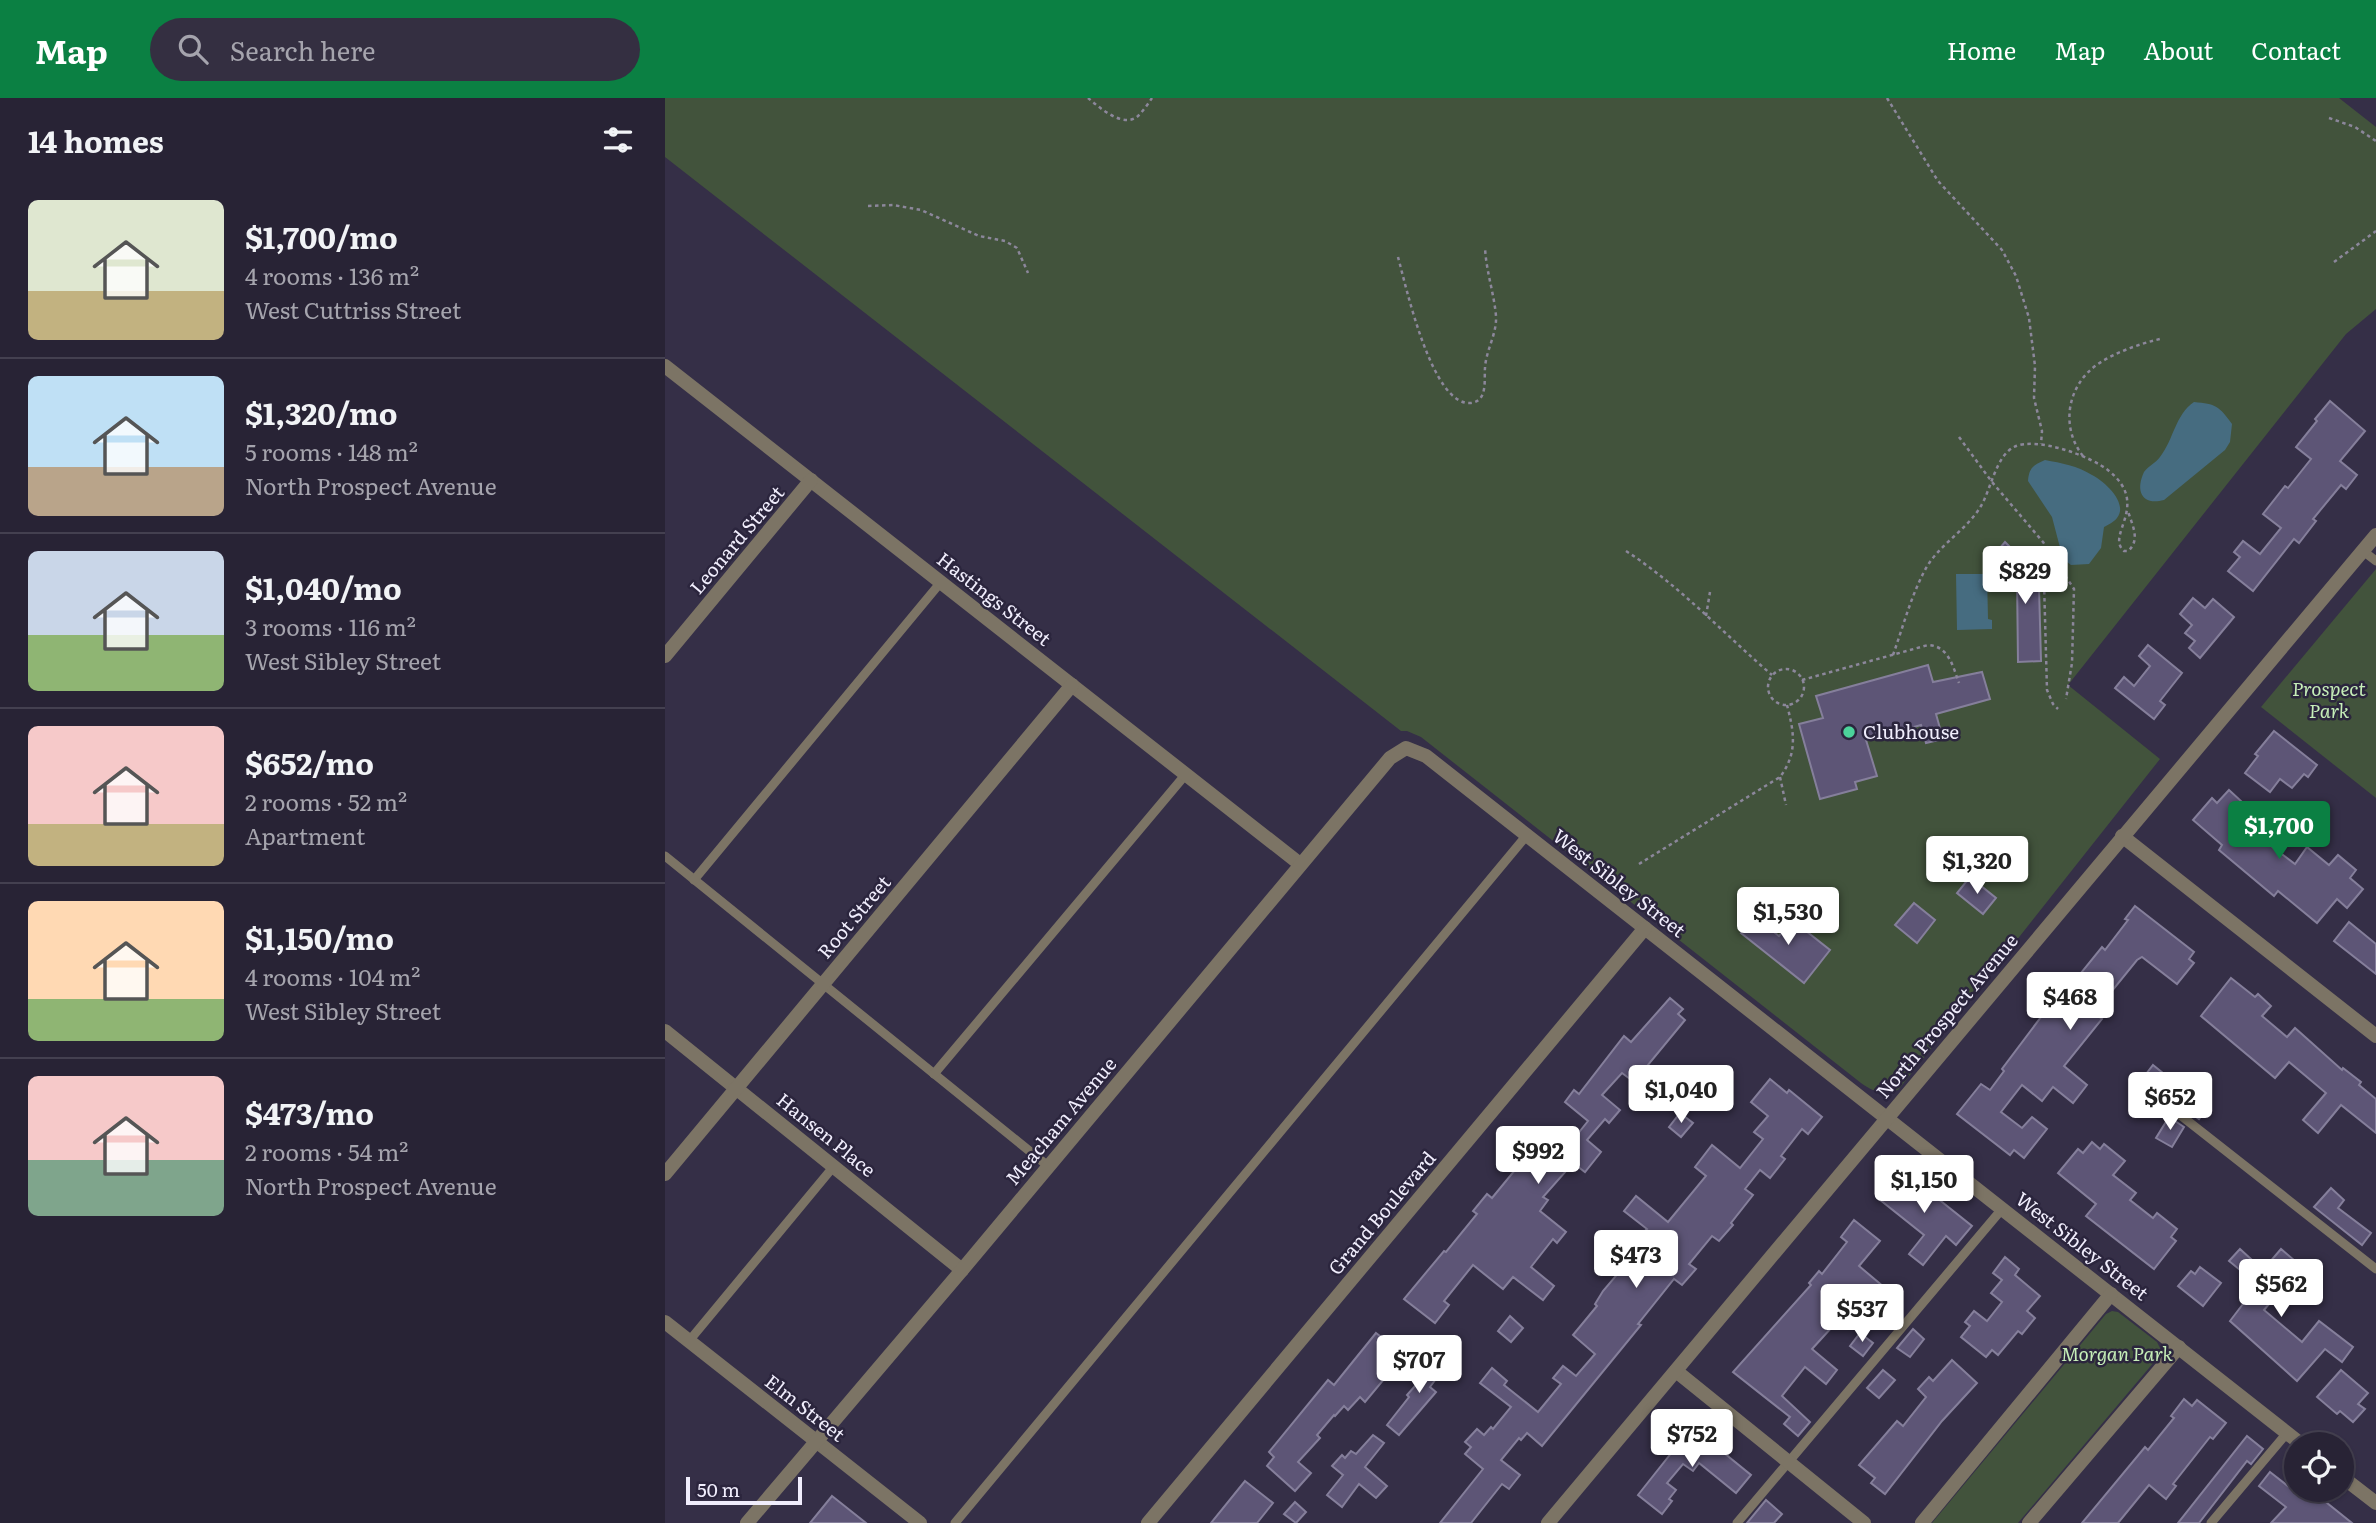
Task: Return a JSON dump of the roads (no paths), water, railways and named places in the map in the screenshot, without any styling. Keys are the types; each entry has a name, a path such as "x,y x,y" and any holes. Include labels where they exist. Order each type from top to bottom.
{"street":[{"name":"Hastings Street","path":"665,366 1300,864"},
{"name":"Leonard Street","path":"665,656 811,481"},
{"name":"North Prospect Avenue","path":"1548,1523 2376,535"},
{"name":"Root Street","path":"665,1174 1072,685"},
{"name":"West Sibley Street","path":"1406,748 1426,756 2286,1432"},
{"name":"Meacham Avenue","path":"747,1523 1389,758 1406,748"},
{"path":"2122,836 2376,1036"},
{"name":"Grand Boulevard","path":"1148,1523 1645,928"},
{"name":"Hansen Place","path":"665,1031 962,1270"},
{"path":"1922,1523 2111,1294"},
{"name":"Elm Street","path":"665,1322 921,1523"},
{"path":"2029,1523 2179,1347"},
{"path":"1676,1371 1864,1523"},
{"path":"2354,1486 2376,1503"}],"lane":[{"path":"2363,551 2376,561"},
{"path":"694,880 941,582"},
{"path":"934,1074 1186,774"},
{"path":"955,1523 1527,835"},
{"path":"665,856 1048,1166"},
{"path":"2143,1085 2376,1269"},
{"path":"689,1342 834,1166"},
{"path":"1737,1523 2003,1209"},
{"path":"2211,1523 2284,1437"}],"water":[{"path":"2194,402 2212,405 2224,413 2232,424 2230,442 2225,450 2164,500 2150,501 2141,491 2144,472 2160,457 2179,420"},
{"path":"2045,460 2087,472 2103,482 2118,499 2120,512 2116,519 2104,527 2101,548 2089,564 2071,565 2063,559 2052,517 2028,481 2032,468"},
{"path":"1956,574 1987,574 1988,619 1992,620 1992,629 1957,630"}],"place":[{"name":"Clubhouse","path":"1849,732"}],"park label":[{"name":"Prospect Park","path":"2329,700"},
{"name":"Morgan Park","path":"2117,1354"}]}
